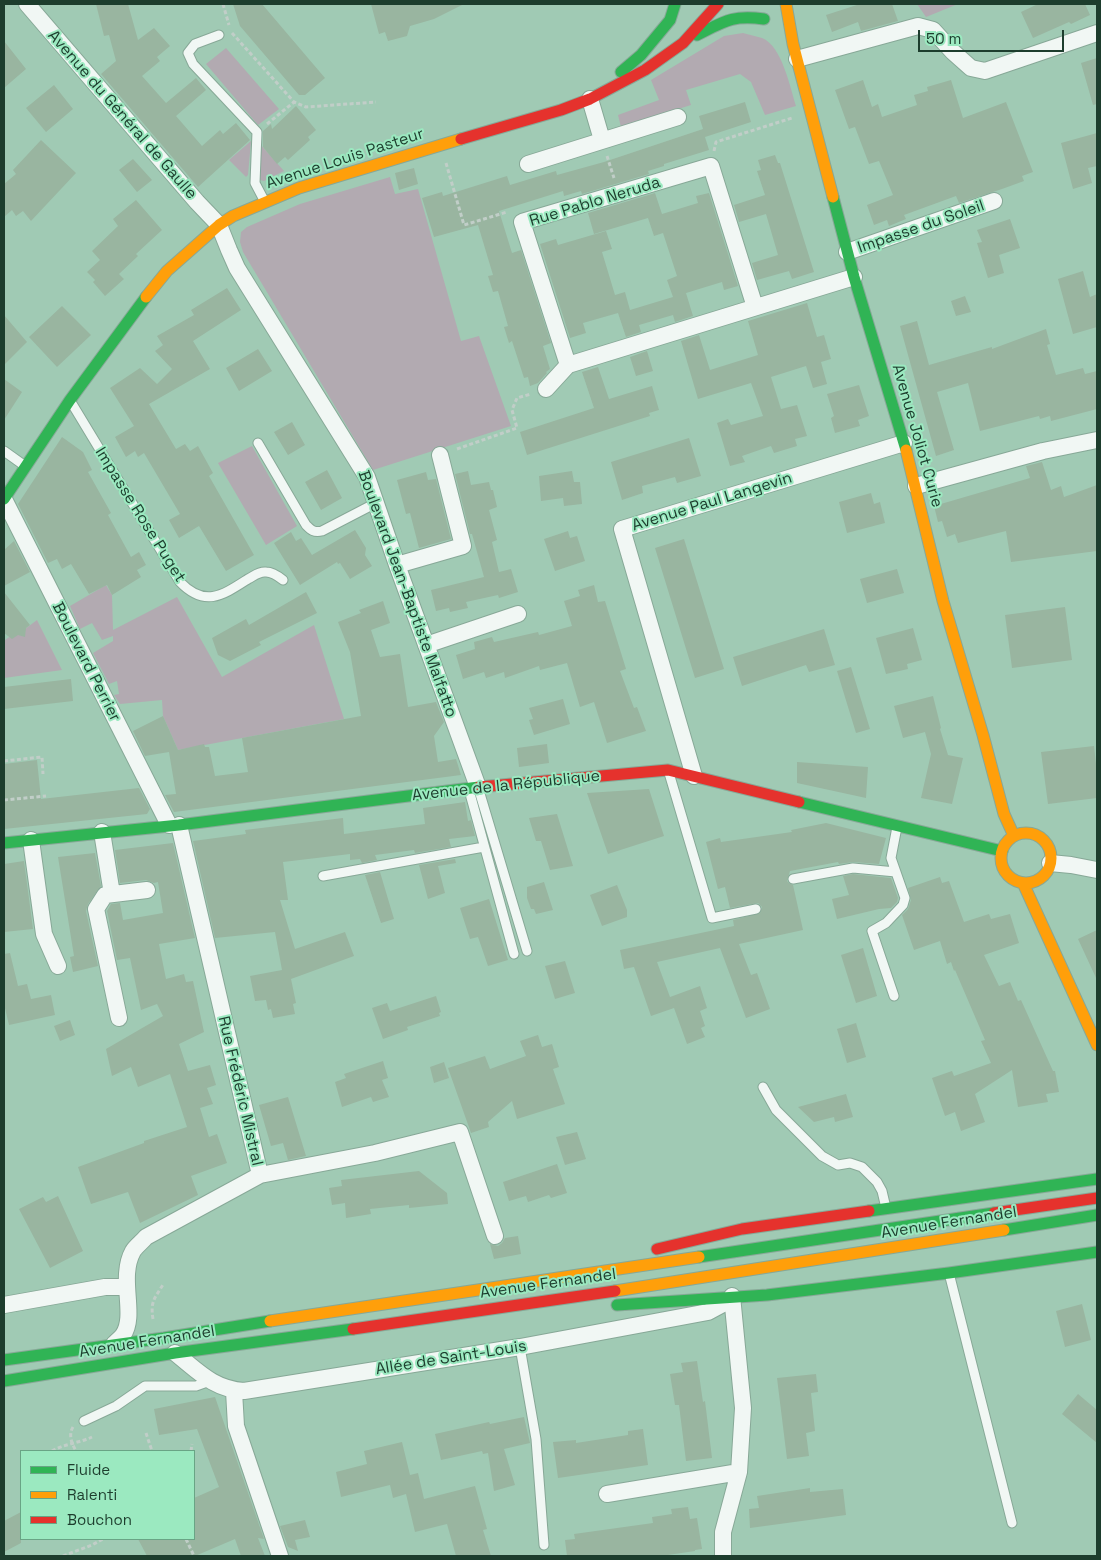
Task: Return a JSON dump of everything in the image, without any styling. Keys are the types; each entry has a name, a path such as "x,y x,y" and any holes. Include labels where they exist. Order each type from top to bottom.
{"main road":[{"name":"Avenue Louis Pasteur","path":"590,100 640,55 670,20 675,4"},
{"name":"Avenue Louis Pasteur","path":"682,44 718,4"},
{"name":"Avenue Joliot Curie","path":"786,4 795,52 847,252 916,486 943,601 983,735 1004,814 1014,836"},
{"path":"753,9 771,25 795,52"},
{"name":"Avenue Louis Pasteur","path":"4,499 70,400 136,309 167,270 233,216 308,185 590,100 644,70 682,44 728,19 748,17 771,25"},
{"name":"Avenue de la République","path":"4,843 174,825 473,787 668,770 1002,851"},
{"path":"1033,834 1047,846 1051,854 1050,864 1047,872 1041,879 1024,883 1015,881 1008,876 1001,860 1002,851 1007,842 1014,836 1033,834"},
{"path":"1024,883 1097,1045"},
{"path":"542,1281 639,1254 742,1229 1097,1179"},
{"name":"Avenue Fernandel","path":"4,1360 164,1338 349,1308 1097,1198"},
{"name":"Avenue Fernandel","path":"4,1381 175,1353 814,1261 1097,1216"},
{"path":"605,1306 767,1295 949,1273 1097,1252"},
{"path":"428,1318 585,1307"}],"street":[{"name":"Avenue du Général de Gaulle","path":"27,4 197,202 220,225"},
{"path":"795,52 918,26 933,30 971,68 985,71 1097,33"},
{"path":"590,100 602,140"},
{"path":"528,164 678,117"},
{"path":"711,166 755,307"},
{"name":"Rue Pablo Neruda","path":"568,365 522,222 711,166"},
{"name":"Impasse du Soleil","path":"847,252 994,201"},
{"name":"Boulevard Jean-Baptiste Malfatto","path":"220,225 228,250 238,268 368,478 426,644 473,787"},
{"path":"546,389 568,365 854,277"},
{"path":"916,486 1043,451 1097,440"},
{"name":"Avenue Paul Langevin","path":"694,776 622,529 904,443"},
{"path":"397,565 463,546 440,455"},
{"name":"Boulevard Perrier","path":"4,499 174,825"},
{"path":"426,644 518,614"},
{"name":"Rue Frédéric Mistral","path":"114,1344 123,1335 128,1318 126,1287 128,1262 133,1250 146,1237 260,1175 174,825"},
{"path":"102,832 112,894"},
{"path":"31,840 44,934 58,966"},
{"path":"1050,864 1071,865 1097,870"},
{"path":"119,1018 96,909 105,896 147,890"},
{"path":"260,1175 375,1153 460,1132 495,1236"},
{"path":"4,1305 105,1288 126,1287"},
{"path":"723,1556 723,1532 739,1472 743,1408 732,1296"},
{"name":"Allée de Saint-Louis","path":"175,1353 210,1381 222,1388 244,1392 520,1347 708,1312 722,1305 732,1296"},
{"path":"234,1391 236,1426 280,1556"},
{"path":"607,1494 739,1472"}],"lane":[{"path":"219,35 195,44 188,53 193,64 257,132 255,183 265,202"},
{"name":"Impasse Rose Puget","path":"70,400 180,582 188,591 201,596 214,597 224,595 258,573 267,572 283,580"},
{"path":"258,443 306,525 311,530 316,532 322,531 376,503"},
{"path":"4,451 26,466"},
{"path":"668,770 712,918 756,910"},
{"path":"473,787 484,847 514,954"},
{"path":"473,787 527,951"},
{"path":"894,996 872,931 886,924 903,905 905,898 891,858 897,827"},
{"path":"324,876 484,847"},
{"path":"793,879 853,868 896,872"},
{"path":"763,1087 776,1110 822,1156 838,1164 850,1163 862,1166 878,1182 886,1209"},
{"path":"949,1273 1012,1523"},
{"path":"520,1347 536,1439 544,1544"},
{"path":"84,1421 116,1406 145,1386 196,1386 210,1381"}],"path":[{"path":"223,4 231,31 294,102 306,107 376,102"},
{"path":"257,132 294,102"},
{"path":"711,166 716,142 811,112"},
{"path":"602,140 619,193"},
{"path":"440,145 464,225 508,212 522,222"},
{"path":"440,455 517,428 512,410 516,398 546,389"},
{"path":"4,761 42,757 44,774"},
{"path":"4,800 46,796"},
{"path":"154,1327 151,1306 164,1283"},
{"path":"75,1450 72,1444 71,1431 73,1427 84,1421"},
{"path":"146,1433 152,1450"},
{"path":"55,1450 92,1437"},
{"path":"190,1450 192,1444"},
{"path":"63,1556 101,1540"},
{"path":"186,1540 194,1556"}],"shaded area":[{"path":"917,4 958,4 926,17"},
{"path":"743,33 762,38 775,49 788,78 796,106 765,115 751,82 740,74 686,90 691,105 621,127 618,115 659,100 651,80 724,36"},
{"path":"226,48 279,109 258,125 206,64"},
{"path":"251,141 248,175 246,177 229,160"},
{"path":"261,145 284,171 264,181 260,180"},
{"path":"390,177 395,194 418,189 461,341 479,336 511,426 373,470 243,252 240,242 241,232 247,227 300,204"},
{"path":"252,446 297,526 266,545 218,463"},
{"path":"106,585 112,595 113,630 177,597 222,677 314,625 344,719 178,750 163,716 162,700 120,704 114,695 119,694 117,681 109,684 93,653 113,641 113,636 102,640 92,623 80,629 70,606"},
{"path":"37,620 62,670 4,678 4,641 13,635 24,635 25,629"}],"building":[{"path":"96,4 128,4 138,40 154,28 170,46 157,57 160,61 142,76 166,103 196,78 206,90 176,116 202,146 220,130 223,134 236,123 250,140 198,187 101,74 116,61 109,35 104,36"},
{"path":"233,4 262,4 325,78 305,95 299,95 240,26"},
{"path":"371,4 464,4 434,19 410,26 407,36 388,41 385,32 379,34"},
{"path":"860,4 892,4 898,21 861,31 858,22 832,32 826,15"},
{"path":"1038,4 1085,4 1090,15 1033,38 1021,12"},
{"path":"4,41 26,69 4,88"},
{"path":"1097,58 1097,104 1093,105 1081,63"},
{"path":"863,80 872,107 878,104 882,117 917,105 914,95 928,91 927,87 951,80 963,118 1006,102 1033,172 1022,176 1024,181 1002,189 959,203 956,196 904,215 906,219 889,226 887,220 874,225 867,205 893,195 879,161 869,164 855,127 849,129 835,90"},
{"path":"54,85 73,109 46,132 26,108"},
{"path":"745,102 751,122 705,137 709,150 664,164 664,166 648,171 649,174 582,194 581,191 564,196 563,191 499,211 512,253 521,250 551,343 543,346 550,369 538,383 530,386 528,377 524,378 512,341 509,343 504,327 508,326 498,291 493,292 488,276 493,275 478,225 434,237 422,198 442,192 443,196 507,176 510,185 556,171 557,175 604,162 703,129 699,116"},
{"path":"296,106 316,130 308,137 310,140 288,160 285,157 277,164 263,147 263,131 271,124 272,129"},
{"path":"1097,133 1097,166 1088,168 1092,183 1073,189 1061,143"},
{"path":"41,140 76,173 31,221 23,211 16,216 12,210 4,217 4,184 16,174 13,170"},
{"path":"775,155 778,163 780,163 814,272 792,279 789,271 757,280 752,263 778,255 766,214 739,222 734,205 765,195 757,171 761,170 758,160"},
{"path":"133,159 152,180 137,192 119,170"},
{"path":"414,168 418,184 399,190 395,173"},
{"path":"655,193 662,214 698,203 696,196 709,193 738,286 724,290 722,282 686,293 693,316 675,322 673,315 639,325 641,332 626,337 618,313 583,323 586,333 570,338 540,244 556,239 558,245 606,231 612,249 602,252 615,295 625,292 630,310 673,297 667,280 677,276 663,233 654,236 648,218 594,234 588,213"},
{"path":"136,200 162,230 136,254 138,256 119,274 124,279 105,296 93,282 95,280 87,272 100,260 92,251 118,226 113,219"},
{"path":"1010,219 1020,248 999,255 1004,273 988,278 977,243 982,242 977,230"},
{"path":"1083,271 1090,297 1097,294 1097,327 1073,334 1058,279"},
{"path":"227,288 241,310 193,341 210,369 149,404 176,449 185,444 190,451 198,446 213,473 209,476 254,555 226,571 199,526 179,538 169,520 180,514 144,453 138,457 135,451 126,457 115,437 134,426 110,388 140,368 157,384 172,369 155,351 163,345 157,336 194,315 191,310"},
{"path":"965,296 971,312 956,316 951,301"},
{"path":"807,303 817,337 824,335 831,359 821,362 827,384 813,388 806,366 771,377 781,409 797,405 807,436 795,439 797,446 774,453 771,446 742,456 745,462 730,466 717,423 728,419 731,425 763,416 751,383 698,399 681,341 699,335 710,370 758,355 748,321"},
{"path":"62,306 91,335 57,367 29,337"},
{"path":"4,315 27,342 4,365"},
{"path":"917,321 929,365 992,347 992,349 1046,329 1050,344 1047,345 1056,375 1083,368 1085,374 1097,371 1097,409 1051,421 1050,416 1040,419 1039,416 980,431 968,383 937,392 954,450 936,456 900,326"},
{"path":"258,349 272,371 239,391 226,368"},
{"path":"647,351 653,371 636,376 630,357"},
{"path":"598,367 609,399 652,386 659,410 649,413 650,416 527,455 520,432 594,408 582,372"},
{"path":"4,379 22,392 4,420"},
{"path":"859,385 869,416 858,420 860,426 835,433 831,418 834,416 827,394"},
{"path":"292,422 305,445 288,455 274,432"},
{"path":"62,437 83,452 92,470 88,472 111,513 108,515 131,557 139,552 146,565 137,570 141,577 112,595 107,585 89,594 71,564 62,569 57,559 48,563 18,504"},
{"path":"689,438 701,476 677,483 675,477 642,486 643,493 622,500 611,462"},
{"path":"1042,462 1051,490 1061,486 1064,497 1097,485 1097,551 1011,562 1006,531 958,543 955,534 947,537 942,521 938,522 934,506 1030,478 1026,466"},
{"path":"327,470 342,498 321,510 305,482"},
{"path":"468,471 471,485 489,482 491,490 493,490 497,507 489,510 497,540 492,542 499,572 511,569 518,592 499,598 498,595 466,602 468,608 450,612 449,608 436,611 431,590 484,577 472,534 470,534 455,474"},
{"path":"572,471 574,482 580,482 582,504 564,506 563,498 541,501 539,476"},
{"path":"426,472 428,480 436,479 451,539 419,548 410,513 406,514 397,480"},
{"path":"871,493 874,504 880,502 885,523 847,533 839,502"},
{"path":"355,530 366,548 365,555 372,566 350,579 340,563 338,564 337,562 300,585 274,543 291,532 296,541 301,538 312,555"},
{"path":"568,531 570,538 577,536 585,561 555,571 544,539"},
{"path":"684,539 724,669 695,678 655,548"},
{"path":"14,541 30,572 4,586 4,550"},
{"path":"897,569 904,593 867,603 860,579"},
{"path":"594,585 598,602 605,601 626,669 620,671 634,708 637,707 646,731 607,743 594,702 580,707 567,663 540,670 539,666 505,678 504,672 486,678 484,672 463,679 456,655 475,649 474,642 492,637 494,642 538,632 539,635 572,626 564,601 580,596 578,590"},
{"path":"4,592 30,625 26,628 25,637 18,635 12,639 4,633"},
{"path":"306,592 317,613 259,642 261,645 230,661 218,655 212,638 246,619 249,625"},
{"path":"383,601 390,623 371,630 380,657 400,654 408,707 436,702 444,722 434,736 438,762 456,759 461,775 174,812 165,795 176,794 169,752 145,756 133,731 163,716 178,750 204,744 205,747 209,747 215,776 248,772 242,738 361,716 350,652 338,622 361,613 359,610"},
{"path":"1065,607 1072,660 1012,668 1005,615"},
{"path":"913,628 922,660 907,664 908,669 886,674 876,638"},
{"path":"824,629 835,665 809,672 806,665 742,686 733,657"},
{"path":"851,667 870,729 856,733 837,671"},
{"path":"71,679 73,701 4,709 4,687"},
{"path":"933,696 948,755 963,758 952,804 921,798 931,754 925,732 903,738 894,706"},
{"path":"563,699 570,724 534,735 529,720 533,719 529,708"},
{"path":"547,744 549,763 519,767 517,748"},
{"path":"1094,746 1097,798 1048,804 1041,752"},
{"path":"37,760 41,799 139,788 150,809 147,814 4,829 4,764"},
{"path":"797,762 868,767 866,798 797,783"},
{"path":"649,789 664,836 608,854 587,793"},
{"path":"465,802 468,821 471,820 475,836 449,839 451,847 415,853 414,850 375,855 377,860 362,863 360,859 350,860 350,854 283,862 288,900 280,900 295,949 345,932 354,956 291,979 296,1003 293,1004 295,1014 273,1018 271,1009 268,1010 266,1000 255,1001 250,976 282,970 275,932 215,938 193,841 246,834 245,830 343,818 344,834 425,824 423,808"},
{"path":"557,814 573,866 550,870 541,841 536,841 529,818"},
{"path":"826,823 886,838 879,864 853,862 839,864 838,862 790,871 787,881 793,885 803,930 739,944 751,975 757,973 770,1009 746,1018 720,948 657,962 670,997 700,986 707,1008 700,1011 705,1026 701,1028 705,1037 687,1044 674,1008 651,1016 634,967 624,969 620,950 734,926 733,920 760,913 762,907 758,903 730,908 725,887 718,889 706,842 720,838 721,842 792,832 791,830"},
{"path":"173,843 195,938 159,944 166,979 184,974 186,982 193,981 204,1032 179,1044 188,1071 210,1065 216,1085 207,1088 213,1104 200,1108 209,1137 217,1134 227,1163 191,1176 198,1195 140,1223 128,1192 91,1204 78,1167 144,1143 144,1141 187,1127 170,1074 138,1087 131,1067 112,1076 106,1049 163,1016 157,1004 141,1010 130,958 117,960 107,911 111,904 120,903 123,920 163,913 158,882 154,883 146,880 120,883 115,850"},
{"path":"95,853 101,886 88,904 86,911 98,966 73,972 70,957 74,956 58,857"},
{"path":"455,859 456,863 438,866 445,893 428,899 419,865"},
{"path":"24,861 33,929 4,932 4,864"},
{"path":"380,872 394,919 381,923 365,875"},
{"path":"853,874 891,878 898,898 897,902 891,908 837,919 832,899 849,895 843,876"},
{"path":"940,877 942,883 949,881 964,922 989,914 991,919 1010,914 1019,943 984,955 999,986 1010,982 1018,1001 1021,1000 1053,1071 1055,1071 1059,1092 1046,1094 1048,1102 1018,1107 1012,1070 975,1094 985,1122 961,1131 955,1112 945,1116 932,1078 952,1071 954,1076 991,1063 981,1041 985,1040 951,962 947,964 940,941 914,950 902,915 908,909 911,900 908,888"},
{"path":"544,882 553,910 536,914 534,909 531,909 527,898 527,887"},
{"path":"617,885 627,910 627,917 602,926 590,895"},
{"path":"489,899 508,960 488,966 478,937 470,939 460,908"},
{"path":"1097,930 1097,980 1078,939"},
{"path":"863,948 877,996 856,1003 841,955"},
{"path":"10,953 18,986 27,984 31,999 51,995 55,1015 9,1025 4,1004 4,954"},
{"path":"565,961 575,993 555,999 545,966"},
{"path":"436,996 441,1012 439,1013 440,1016 407,1027 408,1030 383,1039 372,1008 387,1003 390,1011"},
{"path":"70,1020 75,1035 60,1041 54,1026"},
{"path":"856,1023 866,1057 847,1063 837,1029"},
{"path":"538,1035 542,1047 552,1044 559,1067 553,1069 565,1104 517,1119 512,1101 488,1122 489,1127 471,1133 448,1068 485,1056 490,1069 526,1056 520,1041"},
{"path":"383,1061 388,1078 382,1080 389,1097 373,1102 371,1097 342,1107 335,1082 346,1078 344,1074"},
{"path":"444,1062 449,1078 434,1083 430,1067"},
{"path":"846,1094 853,1117 835,1122 834,1117 814,1122 798,1107"},
{"path":"288,1097 306,1156 288,1160 283,1143 271,1146 259,1105"},
{"path":"577,1132 586,1159 565,1165 556,1137"},
{"path":"557,1164 567,1193 551,1198 549,1195 528,1202 526,1196 509,1201 503,1182"},
{"path":"419,1171 447,1193 448,1204 370,1209 371,1214 346,1218 345,1203 332,1205 329,1188 342,1186 341,1180"},
{"path":"58,1196 83,1251 50,1268 19,1209 43,1197 46,1202"},
{"path":"518,1236 521,1254 494,1259 490,1244 498,1246 505,1238"},
{"path":"1082,1304 1091,1340 1065,1347 1056,1311"},
{"path":"697,1361 703,1402 705,1401 712,1458 686,1461 679,1405 675,1405 670,1374 683,1372 681,1363"},
{"path":"816,1374 818,1392 811,1393 815,1431 806,1433 809,1456 787,1459 777,1378"},
{"path":"1078,1394 1097,1410 1097,1443 1062,1414"},
{"path":"215,1397 264,1539 258,1538 265,1556 241,1556 235,1539 195,1556 147,1556 139,1540 195,1540 195,1498 219,1487 197,1429 159,1435 154,1409"},
{"path":"524,1417 530,1443 504,1449 515,1485 494,1491 488,1453 483,1454 482,1451 441,1460 435,1434 489,1422 490,1424"},
{"path":"643,1429 648,1465 558,1478 553,1442 576,1440 576,1443 628,1435 628,1431"},
{"path":"402,1442 410,1475 418,1473 424,1499 475,1486 487,1529 483,1530 491,1556 456,1556 447,1524 415,1532 406,1494 393,1498 390,1485 341,1497 336,1472 367,1464 364,1451"},
{"path":"810,1488 810,1492 843,1489 846,1515 750,1528 749,1509 759,1508 757,1496"},
{"path":"688,1507 690,1519 697,1518 702,1549 661,1556 567,1556 565,1540 575,1539 574,1534 653,1523 652,1517 672,1514 671,1509"},
{"path":"20,1513 21,1543 4,1552 4,1521"},
{"path":"305,1520 310,1537 295,1540 298,1551 288,1547 280,1526"}],"traffic: fast":[{"path":"621,72 641,55 670,20 675,4"},
{"path":"697,35 729,20 744,18 764,19"},
{"path":"833,197 854,277 906,450"},
{"path":"4,499 70,400 146,297"},
{"path":"4,843 179,825 479,787"},
{"path":"799,802 1002,851"},
{"path":"869,1211 1097,1179"},
{"path":"699,1257 994,1213"},
{"path":"1004,1230 1097,1215"},
{"path":"617,1305 767,1295 949,1273 1097,1252"},
{"path":"4,1360 270,1321"},
{"path":"4,1381 175,1353 353,1329"}],"traffic: slow":[{"path":"786,4 793,44 833,197"},
{"path":"146,297 167,271 219,225 233,216 299,188 461,139"},
{"path":"906,450 943,601 983,735 1004,814 1014,836"},
{"path":"1026,833 1040,837 1047,844 1051,858 1047,872 1040,879 1026,883 1012,879 1005,872 1001,858 1005,844 1012,837 1026,833"},
{"path":"1023,883 1097,1045"},
{"path":"615,1291 1004,1230"},
{"path":"270,1321 699,1257"}],"traffic: jam":[{"path":"461,139 561,110 590,99 645,70 683,43 718,4"},
{"path":"479,787 668,770 799,802"},
{"path":"994,1213 1097,1198"},
{"path":"657,1249 742,1229 869,1211"},
{"path":"353,1329 615,1291"}]}
